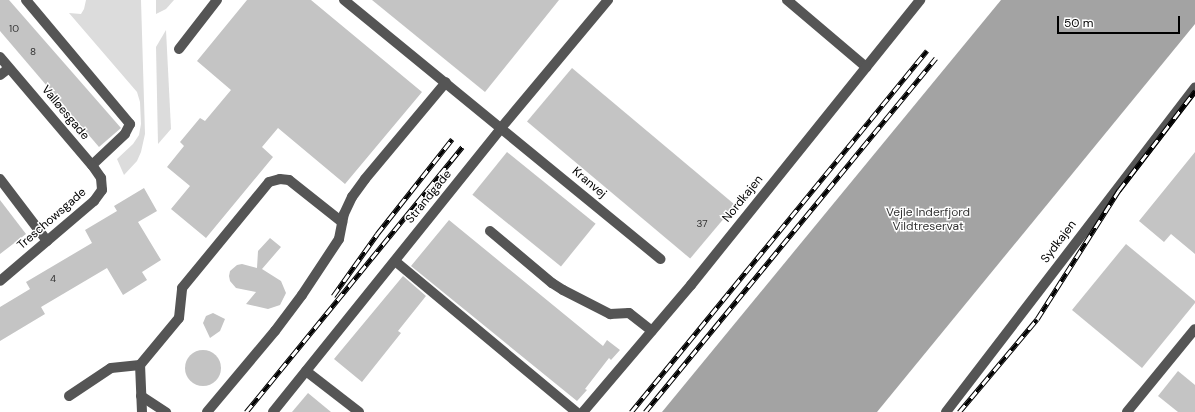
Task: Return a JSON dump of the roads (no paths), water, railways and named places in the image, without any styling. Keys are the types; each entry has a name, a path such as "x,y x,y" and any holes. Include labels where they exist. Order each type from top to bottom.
{"street":[{"path":"26,0 130,124 125,134 92,165"},
{"path":"179,48 217,0"},
{"name":"Kranvej","path":"344,0 446,82 660,259"},
{"name":"Strandgade","path":"273,412 501,128 608,0"},
{"path":"787,0 866,67"},
{"name":"Nordkajen","path":"583,412 652,331 920,0"},
{"name":"Valløesgade","path":"0,58 92,165 101,178 102,190"},
{"path":"0,75 9,68"},
{"path":"207,412 275,331 302,295 339,239 342,222 352,198 365,179 446,82"},
{"name":"Sydkajen","path":"946,412 1195,88"},
{"path":"0,179 47,241"},
{"path":"142,412 140,365 179,318 182,288 269,182 280,179 289,180 342,222"},
{"name":"Treschowsgade","path":"0,281 94,201 102,190"},
{"path":"490,231 552,283 563,290 610,314 629,313 652,331"},
{"path":"395,261 576,412"},
{"path":"1127,412 1195,329"},
{"path":"69,396 111,368 140,365"},
{"path":"306,371 359,412"},
{"path":"141,396 166,412"}],"railway":[{"path":"631,412 927,51"},
{"path":"645,412 936,58"},
{"path":"959,412 1037,319 1119,190 1195,91"},
{"path":"333,296 377,234 452,139"},
{"path":"246,412 462,147"}],"park label":[{"name":"Vejle Inderfjord Vildtreservat","path":"928,220"}]}
